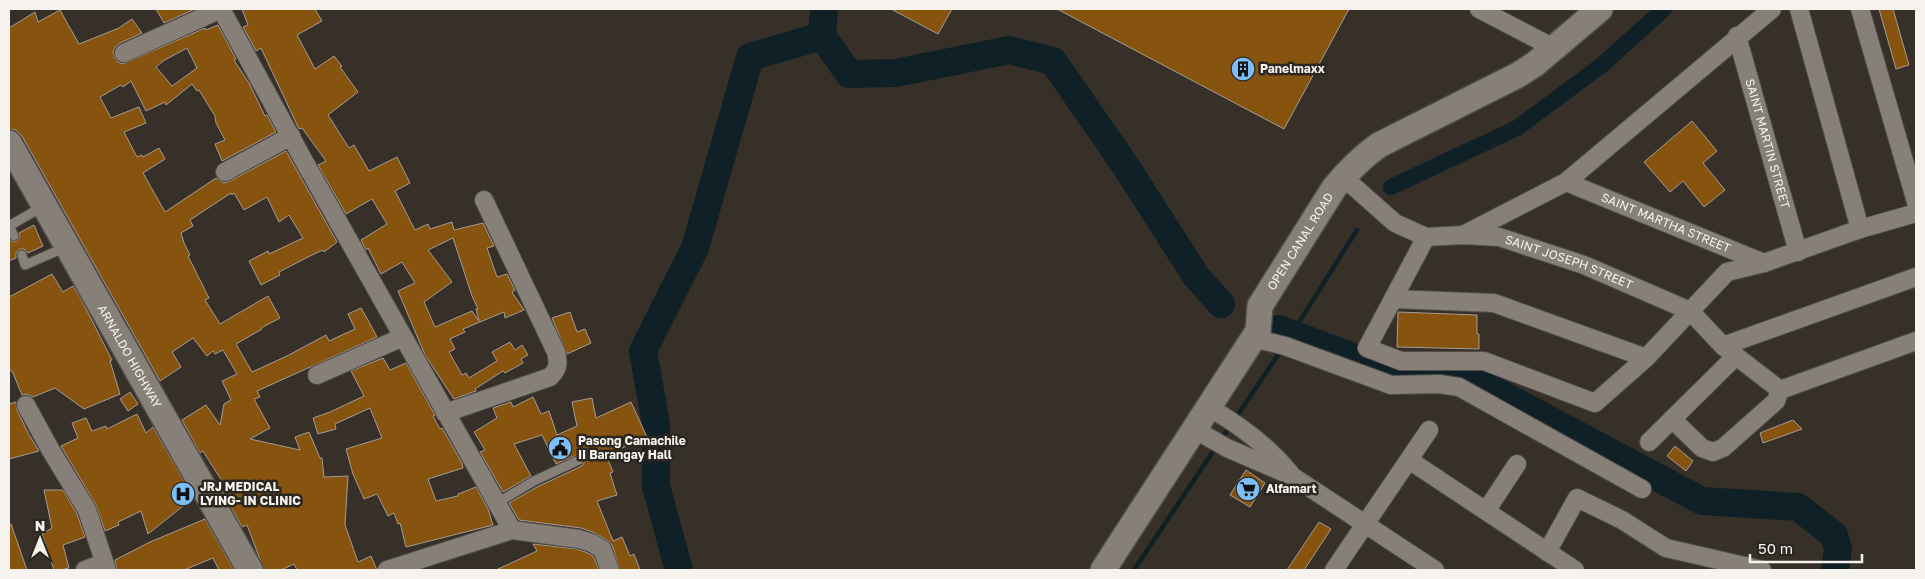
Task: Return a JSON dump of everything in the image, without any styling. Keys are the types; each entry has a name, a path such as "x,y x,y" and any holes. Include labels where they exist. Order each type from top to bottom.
{"main road":[{"name":"OPEN CANAL ROAD","path":"1103,570 1211,439 1272,343 1258,331 1260,306 1343,176 1365,155 1379,145 1518,75 1554,48 1600,9"},
{"name":"ARNALDO HIGHWAY","path":"9,143 250,570"}],"street":[{"path":"124,53 221,9 512,530"},
{"path":"1479,9 1554,48"},
{"path":"1464,235 1566,182 1737,36 1772,9"},
{"path":"1799,9 1860,229"},
{"path":"1860,9 1916,202"},
{"name":"SAINT MARTIN STREET","path":"1737,36 1798,252"},
{"path":"225,172 291,136"},
{"name":"SAINT JOSEPH STREET","path":"1343,176 1395,223 1426,237 1464,235 1499,237 1584,265 1690,311 1730,351 1780,390"},
{"name":"SAINT MARTHA STREET","path":"1566,182 1764,263"},
{"path":"446,413 550,377 557,370 559,362 484,200"},
{"path":"1426,237 1367,348 1401,361 1484,361 1595,404 1646,358 1727,272 1764,263 1860,229 1916,213"},
{"path":"1650,442 1672,420 1730,351 1916,277"},
{"path":"1393,299 1494,303 1646,358"},
{"path":"317,375 403,337"},
{"path":"1672,420 1702,448 1713,452 1723,448 1776,401 1780,390 1916,341"},
{"path":"1272,343 1390,384 1439,384 1459,387 1642,490"},
{"path":"26,405 87,510 106,566 85,570"},
{"path":"1225,417 1275,455 1292,476"},
{"path":"1334,570 1429,430"},
{"path":"1211,439 1292,476 1435,570"},
{"path":"1409,460 1575,570"},
{"path":"1486,511 1517,464"},
{"path":"1547,552 1577,498 1622,520 1666,548 1722,566 1762,570"},
{"path":"387,570 512,530 579,539 592,543 602,549 610,570"}],"lane":[{"path":"14,236 9,226 44,206"},
{"path":"22,255 26,265 66,247"},
{"path":"1250,458 1260,442"},
{"path":"497,503 534,481 578,460"}],"building":[{"path":"156,9 195,9 164,23"},
{"path":"242,9 315,9 322,21 297,35 315,69 334,56 358,92 328,115 349,148 354,145 369,171 397,157 410,183 395,191 415,230 428,224 430,229 452,222 454,230 483,223 494,246 487,248 497,277 507,274 515,290 512,292 524,310 505,318 504,312 463,329 465,332 450,339 455,349 449,352 462,375 466,373 469,378 497,361 492,352 510,342 515,350 522,345 528,355 521,359 523,363 505,373 503,371 475,389 476,391 454,399 425,355 398,291 415,283 402,262 381,274 368,248 366,250 361,240 387,224 372,199 346,214 318,165 326,161 302,128 299,129 261,48 256,51 243,27 248,25","holes":["453,238 478,309 476,309 479,321 472,311 435,327 424,302 452,282 428,250"]},
{"path":"891,9 952,9 938,34"},
{"name":"Panelmaxx","path":"1057,9 1349,9 1284,129"},
{"path":"1879,9 1893,9 1909,65 1896,69"},
{"path":"60,10 79,44 119,28 132,19 142,33 115,47 113,52 115,58 123,64 205,28 206,30 218,25 236,59 234,60 276,132 222,161 215,144 225,140 216,123 215,116 199,90 197,91 192,84 166,105 165,102 146,111 131,81 123,87 121,85 100,97 111,118 139,107 146,123 124,132 137,157 142,155 143,157 159,148 165,159 143,173 165,212 216,178 224,183 230,181 286,151 337,242 324,252 323,250 279,272 280,275 261,285 249,261 268,251 269,254 303,238 289,215 279,222 267,197 244,210 234,193 232,195 231,193 190,220 193,226 181,233 190,255 188,256 209,298 205,300 220,324 268,296 280,318 236,344 252,372 326,335 329,341 355,329 348,314 361,308 368,320 377,337 257,391 260,397 254,399 270,428 250,439 300,450 295,437 309,432 320,458 322,458 324,477 348,476 345,525 358,562 371,556 377,570 297,570 294,564 281,570 264,570 247,525 242,527 222,491 227,489 203,451 200,453 182,420 206,405 220,425 224,404 231,400 222,381 237,374 223,350 215,354 213,351 207,356 193,338 172,352 181,367 160,381 22,136 16,130 9,129 9,28 35,12 38,22","holes":["187,48 197,68 172,86 156,67"]},
{"path":"1692,121 1717,151 1703,163 1725,190 1704,207 1683,181 1670,192 1644,162"},
{"path":"34,225 43,246 28,253 24,249 20,249 16,253 16,258 9,261 9,239 13,242 17,241 20,237 19,233"},
{"path":"52,274 63,292 73,286 112,360 110,361 120,394 84,409 55,388 33,397 27,394 22,395 9,368 9,297"},
{"path":"570,312 577,332 585,329 591,343 567,354 552,318"},
{"path":"1398,312 1477,315 1479,349 1397,347"},
{"path":"383,358 390,370 406,363 435,415 433,416 440,429 442,428 462,463 463,468 428,479 436,501 458,496 458,494 476,487 488,509 493,525 406,547 400,523 398,524 394,513 388,516 377,494 364,499 353,474 346,449 382,438 370,408 335,424 336,429 318,434 313,418 364,396 351,371"},
{"path":"130,392 138,404 128,411 120,399"},
{"path":"533,397 541,414 549,411 557,435 577,426 572,402 592,398 596,418 631,402 647,437 606,455 613,472 610,473 617,495 597,501 613,541 622,537 630,556 634,554 640,570 620,570 612,545 595,533 581,528 519,520 509,503 537,487 582,466 585,461 583,455 579,454 556,464 542,435 514,444 531,476 503,492 480,452 485,450 474,432 497,418 493,408 511,402 513,407"},
{"path":"16,402 17,410 39,451 9,459 9,404"},
{"path":"137,414 146,433 153,427 185,483 182,485 193,498 148,534 141,511 118,522 119,525 105,531 96,505 61,446 78,438 72,423 86,418 92,431 106,426 107,429"},
{"path":"1793,420 1802,429 1763,443 1760,433"},
{"path":"1675,446 1693,461 1686,471 1667,456"},
{"name":"Alfamart","path":"1246,470 1265,483 1250,507 1230,495"},
{"path":"44,490 63,490 77,514 85,537 63,545 69,568 54,570 42,534 52,528"},
{"path":"205,519 234,570 219,570 213,558 184,570 117,570 115,560 150,542"},
{"path":"1319,522 1331,529 1304,570 1287,570"},
{"path":"9,524 11,524 27,570 9,570"},
{"path":"533,544 577,549 588,553 593,556 599,570 496,570 537,551"}],"waterway":[{"path":"824,9 822,36 849,74 896,73 1009,50 1053,61 1125,165 1196,276 1221,304"},
{"path":"1391,187 1517,128 1602,65 1664,9"},
{"path":"679,570 656,486 656,424 643,351 695,248 750,57 822,36"},
{"path":"1286,343 1357,230"},
{"path":"1279,329 1390,371 1465,375 1702,501 1798,507 1834,535 1838,549 1835,570"},
{"path":"1235,419 1282,349"},
{"path":"1221,440 1230,426"},
{"path":"1134,570 1216,447"}],"place":[{"name":"Panelmaxx","path":"1243,69"},
{"name":"Pasong Camachile II Barangay Hall","path":"560,448"},
{"name":"Alfamart","path":"1248,489"},
{"name":"JRJ MEDICAL LYING- IN CLINIC","path":"183,494"}]}
